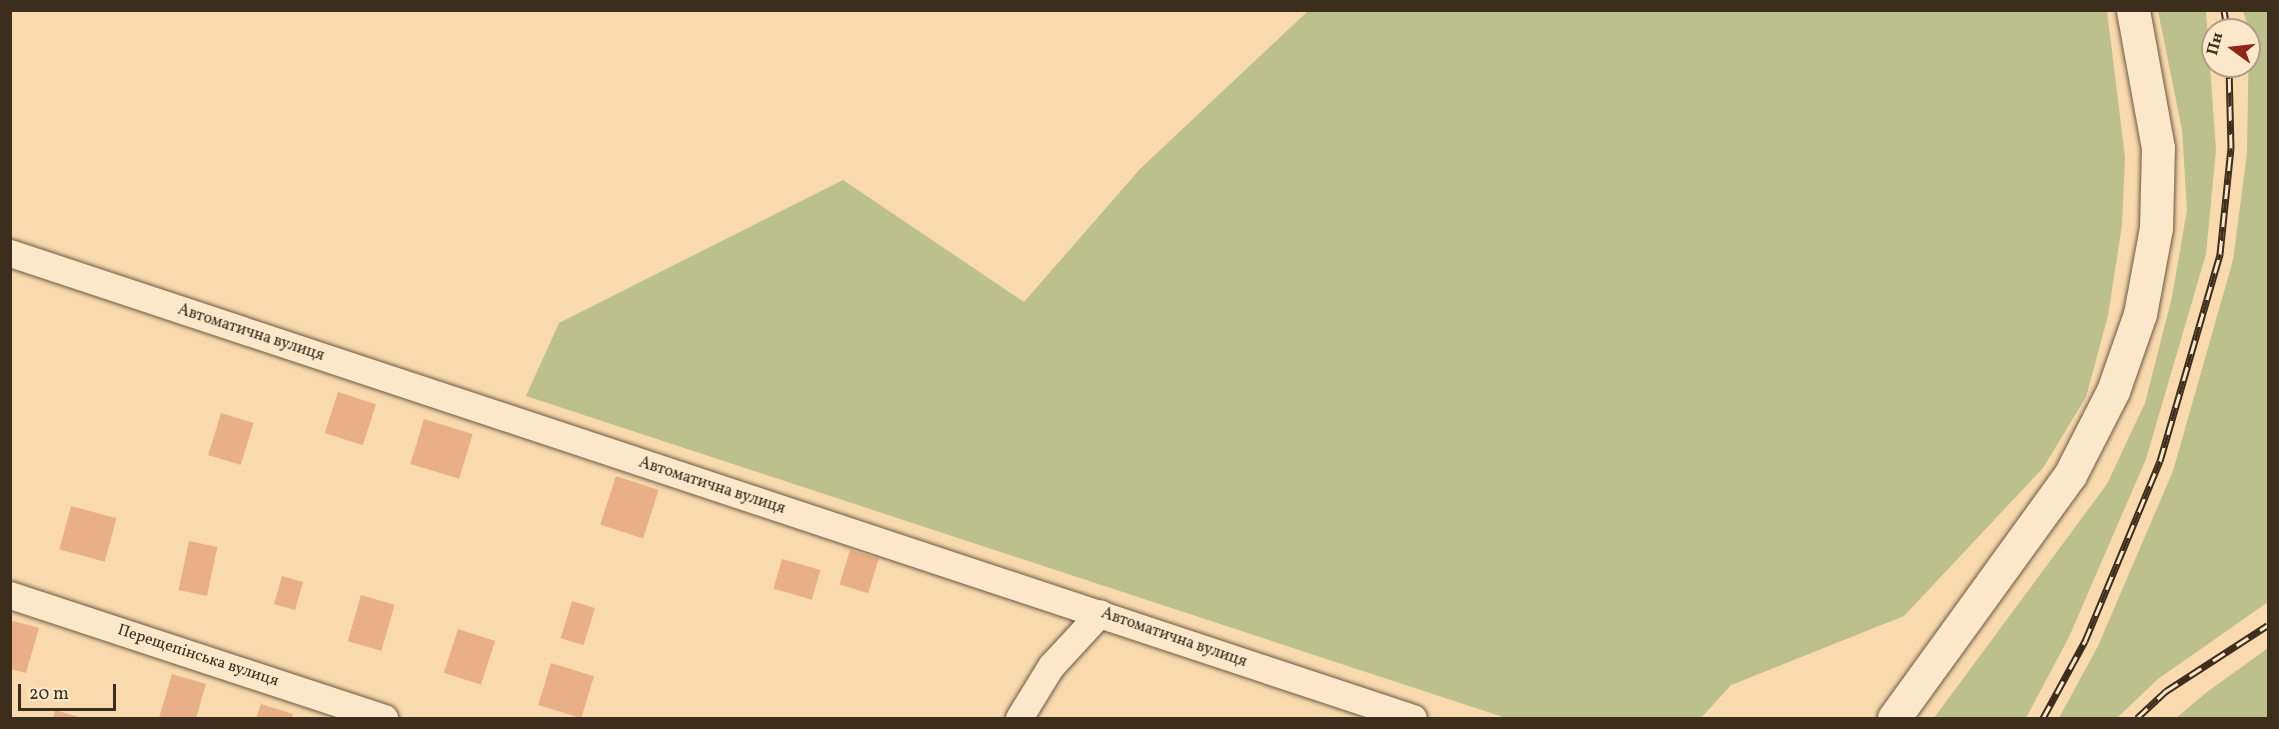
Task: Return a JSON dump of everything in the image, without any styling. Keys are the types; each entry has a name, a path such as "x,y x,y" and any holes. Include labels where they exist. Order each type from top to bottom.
{"street":[{"path":"1894,718 2070,475 2113,391 2140,315 2157,228 2158,148 2133,10"},
{"name":"Автоматична вулиця","path":"10,254 1413,718"},
{"name":"Перещепінська вулиця","path":"10,595 384,718"},
{"path":"1019,718 1051,666 1100,613"}],"green space":[{"path":"1308,11 2107,11 2125,157 2122,225 2108,316 2086,397 2043,468 1904,616 1731,685 1701,718 1506,718 526,396 559,323 843,180 1024,302 1140,169"},
{"path":"2158,11 2206,11 2207,18 2201,18 2201,78 2211,78 2216,150 2206,254 2146,459 2069,637 2026,718 1934,718 2107,484 2145,403 2172,297 2187,210 2182,130"},
{"path":"2243,11 2268,11 2268,602 2158,679 2117,718 2059,718 2098,646 2173,471 2233,260 2247,153 2248,78 2261,78 2261,18 2245,18"},
{"path":"2268,648 2268,718 2176,718 2207,692"}],"building":[{"path":"338,392 376,404 363,445 325,433"},
{"path":"221,413 254,423 241,465 208,455"},
{"path":"424,419 473,434 459,479 410,464"},
{"path":"616,476 659,490 643,538 600,525"},
{"path":"71,506 116,518 105,562 59,549"},
{"path":"189,541 217,547 207,596 179,590"},
{"path":"850,550 879,559 868,593 839,584"},
{"path":"782,559 820,570 812,600 773,589"},
{"path":"282,576 303,582 295,610 274,604"},
{"path":"361,595 395,605 381,651 348,641"},
{"path":"572,601 595,608 584,645 561,638"},
{"path":"10,620 39,628 26,673 10,669"},
{"path":"458,629 495,641 481,685 444,673"},
{"path":"551,663 594,676 581,718 538,705"},
{"path":"172,674 206,684 196,718 159,718"},
{"path":"261,704 293,714 292,718 256,718"},
{"path":"55,710 82,718 53,718"}],"railway":[{"path":"2224,10 2225,18"},
{"path":"2043,718 2085,641 2160,461 2220,254 2231,148 2229,78"},
{"path":"2137,718 2166,691 2268,625"}]}
